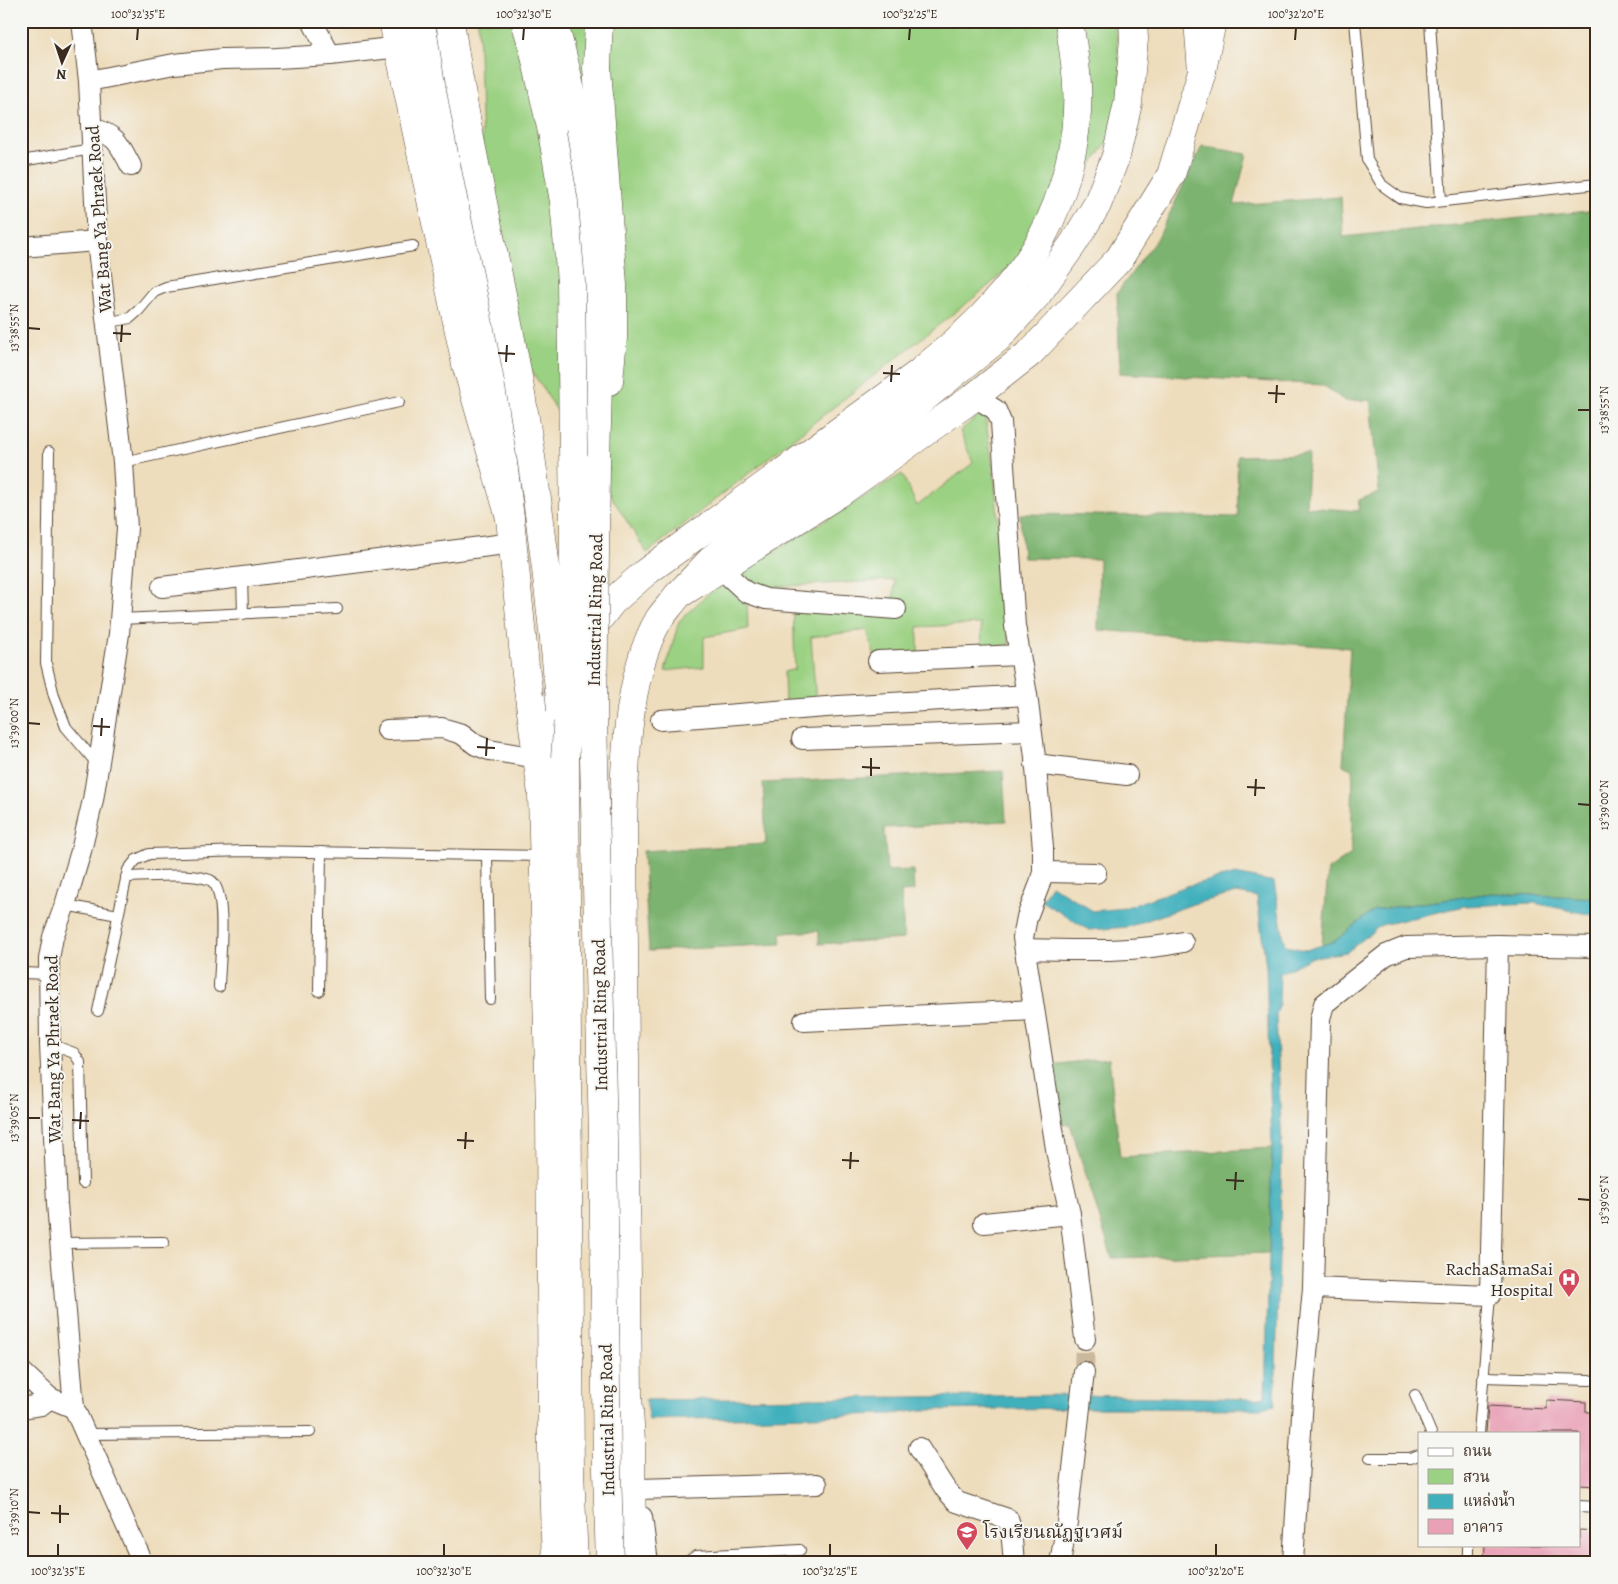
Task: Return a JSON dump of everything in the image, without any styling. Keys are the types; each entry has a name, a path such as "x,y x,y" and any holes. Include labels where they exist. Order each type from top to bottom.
{"main road":[{"path":"420,21 491,362 525,666 542,794 550,1111 552,1453 556,1563"},
{"path":"450,21 458,76 511,338 536,482 566,758"},
{"path":"525,21 533,47 552,132 564,202 571,282 574,574 566,758"},
{"path":"553,21 578,126 590,205 596,277 598,346 596,466"},
{"path":"596,466 609,381 613,329 613,285 597,68 599,21"},
{"path":"542,794 553,712 562,683 575,653 589,631 612,602 646,572 680,546 919,372 957,341 989,310 1041,240 1060,195 1074,146 1077,86 1070,21"},
{"path":"632,1563 631,1433 628,1396 624,785 635,687 645,649 660,618 678,595 714,558 784,500 878,436 998,338 1037,295 1073,244 1097,205 1116,156 1128,102 1134,40 1133,21"},
{"path":"1198,21 1202,71"},
{"path":"678,595 838,494 974,397 1030,353 1119,259 1171,176 1202,71 1212,21"},
{"path":"396,34 466,364 511,530"},
{"name":"Industrial Ring Road","path":"596,466 593,718 603,1147 606,1470 610,1563"},
{"name":"Industrial Ring Road","path":"566,758 570,1461 574,1563"}],"street":[{"name":"Wat Bang Ya Phraek Road","path":"82,21 89,81 97,241 123,462 127,528 120,619 93,800 81,851 65,905 53,937 49,959 50,1044 60,1243 74,1408 143,1563"},
{"path":"312,21 330,55"},
{"path":"89,81 174,64 330,55 396,34"},
{"path":"92,128 110,134 119,142 131,166"},
{"path":"21,247 97,241"},
{"path":"974,397 996,410 1001,422 1015,626 1027,695 1042,848 1043,872 1040,886 1027,917 1023,938 1057,1155 1070,1214 1085,1339"},
{"path":"162,587 242,577 511,530"},
{"path":"720,568 746,592 766,599 896,609"},
{"path":"878,661 1020,655"},
{"path":"661,720 839,706 1027,695"},
{"path":"387,730 442,728 462,734 489,750 537,758"},
{"path":"802,739 1031,731"},
{"path":"1035,764 1127,775"},
{"path":"1043,872 1096,873"},
{"path":"1025,950 1155,948 1183,942"},
{"path":"1294,1563 1303,1398 1314,1288 1320,1019 1324,1004 1386,955 1406,947 1498,945 1597,947"},
{"path":"1314,1288 1490,1295 1498,945"},
{"path":"804,1021 1034,1010"},
{"path":"984,1223 1070,1214"},
{"path":"21,1370 50,1398 74,1408"},
{"path":"1060,1563 1067,1522 1084,1379"},
{"path":"21,1408 41,1405 50,1398"},
{"path":"631,1433 648,1563"},
{"path":"919,1448 946,1490 958,1502 1008,1519 1011,1529 1014,1563"},
{"path":"638,1489 817,1484"}],"lane":[{"path":"1355,21 1367,160 1382,185 1400,198 1426,202 1441,201 1597,184"},
{"path":"1430,21 1441,201"},
{"path":"21,161 92,149"},
{"path":"106,323 130,318 154,292 166,287 412,246"},
{"path":"123,462 398,402"},
{"path":"49,452 46,664 54,696 66,727 98,764"},
{"path":"242,577 243,614"},
{"path":"120,619 337,609"},
{"path":"98,1010 128,870 136,860 149,854 245,851 544,856"},
{"path":"319,991 321,852"},
{"path":"487,855 490,999"},
{"path":"126,877 194,876 212,881 217,888 222,906 219,987"},
{"path":"65,905 118,915"},
{"path":"21,974 49,974"},
{"path":"50,1044 74,1053 80,1062 82,1183"},
{"path":"60,1243 164,1242"},
{"path":"1479,1432 1490,1295"},
{"path":"1483,1378 1590,1380"},
{"path":"1415,1395 1431,1432"},
{"path":"85,1434 310,1432"},
{"path":"1370,1458 1418,1456"},
{"path":"1580,1506 1597,1507"},
{"path":"1468,1546 1468,1563"},
{"path":"689,1563 696,1556 800,1550"}],"green space":[{"path":"478,21 1115,21 1125,116 1041,240 986,288 647,553 511,338 482,147"},
{"path":"1202,146 1247,154 1234,205 1341,197 1343,237 1597,210 1597,898 1492,893 1374,910 1335,941 1322,945 1328,870 1351,854 1353,770 1343,765 1350,648 1098,630 1099,559 1023,558 1020,514 1238,517 1237,456 1308,454 1306,507 1358,511 1359,500 1379,492 1370,400 1345,401 1323,385 1120,373 1117,293 1159,236"},
{"path":"984,411 994,472 1009,645 982,647 981,624 918,627 918,654 875,657 867,630 811,637 816,705 785,707 784,672 795,669 793,606 880,610 894,595 895,580 751,588 738,573 902,474 917,506 973,463 960,431"},
{"path":"724,583 747,602 748,629 704,637 704,667 665,671 679,621 711,591"},
{"path":"1003,771 1006,821 884,828 887,871 913,870 914,891 901,892 904,939 819,944 819,931 781,933 781,944 649,951 643,851 766,844 763,783"},
{"path":"1109,1058 1120,1157 1272,1148 1269,1253 1112,1258 1070,1124 1059,1125 1050,1065"}],"water":[{"path":"1236,874 1274,882 1285,946 1306,950 1335,941 1374,910 1492,893 1597,898 1597,916 1534,903 1465,906 1381,925 1347,952 1313,957 1280,973 1279,1006 1276,1015 1282,1148 1275,1405 1255,1409 1083,1408 923,1410 892,1414 649,1420 645,1400 1076,1395 1254,1399 1265,1397 1272,1148 1266,967 1257,897 1237,893 1193,904 1128,927 1089,930 1041,901 1051,885 1093,911 1124,908 1187,886"}],"building":[{"path":"1546,1400 1586,1402 1586,1412 1597,1412 1597,1486 1580,1485 1580,1432 1486,1432 1488,1406 1546,1409"},
{"path":"1580,1530 1597,1531 1597,1563 1484,1563 1485,1546 1580,1546"}],"tunnel":[{"path":"1084,1372 1085,1339"}],"place":[{"name":"RachaSamaSai Hospital","path":"1569,1298"},
{"name":"โรงเรียนณัฏฐเวศม์","path":"967,1551"}]}
